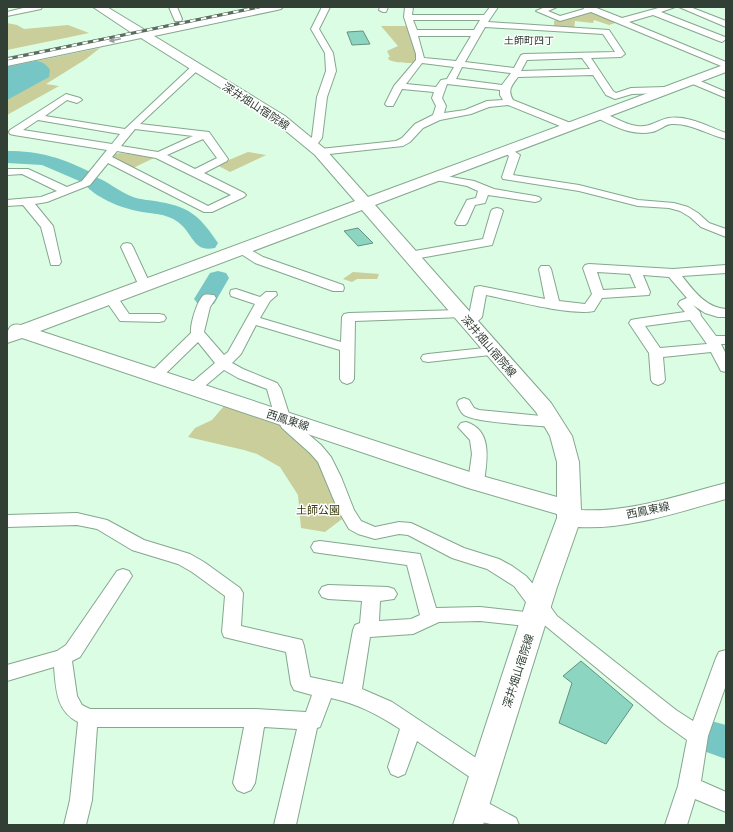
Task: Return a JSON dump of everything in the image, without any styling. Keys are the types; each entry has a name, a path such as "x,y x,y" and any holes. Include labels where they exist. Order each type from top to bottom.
{"main road":[{"name":"深井畑山宿院線","path":"99,7 280,119 316,149 544,408 561,436 568,462 569,514 472,816"},
{"path":"7,62 139,31 178,19 235,7"},
{"path":"7,53 277,7"},
{"path":"12,332 145,286 726,66"},
{"name":"西鳳東線","path":"12,332 156,375 586,519 622,515 726,491"}],"street":[{"path":"7,14 38,7"},
{"path":"174,7 178,19"},
{"path":"326,7 315,29 329,53 331,71 322,97 316,149 399,144 406,140 419,126 438,117 468,112 487,104 509,102 569,126"},
{"path":"390,104 399,86 420,60 420,54 408,17 409,7 398,7"},
{"path":"433,18 435,7"},
{"path":"450,81 494,7"},
{"path":"553,7 540,11 560,19 592,9 611,7"},
{"path":"622,21 671,7"},
{"path":"683,7 726,24"},
{"path":"592,9 726,66"},
{"path":"653,12 724,38"},
{"path":"408,17 433,18 482,25 606,32 622,54 524,57 505,88 505,95 509,102"},
{"path":"414,33 482,25"},
{"path":"691,50 724,38"},
{"path":"585,55 609,93 615,96 631,91 666,90"},
{"path":"420,60 516,72 596,72"},
{"path":"7,203 43,200 86,183 129,129 196,67"},
{"path":"691,80 726,95"},
{"path":"438,117 441,106 436,98 444,82 450,81 505,88"},
{"path":"399,86 439,90"},
{"path":"11,132 66,97 77,100"},
{"path":"599,115 623,126 637,130 656,128 672,121 688,123 726,136"},
{"path":"36,117 129,129 204,134 223,159 195,173"},
{"path":"11,132 159,155 240,195 208,210 106,158"},
{"path":"159,155 204,134"},
{"path":"507,150 515,155 507,176 579,188 638,203 684,209 694,215 705,225 726,233"},
{"path":"7,172 24,171 66,191"},
{"path":"436,177 470,183 484,190 535,199"},
{"path":"461,223 471,202 481,201 484,190"},
{"path":"27,202 47,226 55,262"},
{"path":"409,256 488,242 497,211"},
{"path":"127,247 145,286"},
{"path":"242,249 258,260 338,288"},
{"path":"270,276 280,268"},
{"path":"598,294 589,268 673,273 726,269"},
{"path":"545,269 553,304"},
{"path":"598,294 644,292 634,270"},
{"path":"673,273 694,300 719,314 726,313"},
{"path":"347,379 348,317 475,317 480,290 553,304 589,308 598,294"},
{"path":"194,388 234,354 252,320 267,299 236,293"},
{"path":"111,298 125,318 159,318"},
{"path":"156,375 197,335 196,332 201,315 206,301 209,298"},
{"path":"694,300 685,304 718,342 726,368"},
{"path":"658,380 656,353 636,323 694,316"},
{"path":"252,320 347,348"},
{"path":"197,335 210,346 223,363 234,371 272,386 275,391 278,406 283,418 294,431 309,442 324,459 352,521 360,528 374,532 400,528 415,530 458,553 493,564 506,571 520,581 537,612 669,716 698,736"},
{"path":"656,353 718,342"},
{"path":"428,358 494,351"},
{"path":"464,403 468,411 476,415 552,422"},
{"path":"466,427 477,438 480,454 476,482"},
{"path":"7,521 77,519 101,524 138,545 184,560 198,567 234,593 230,632 296,646 301,684 351,694 385,708 484,775"},
{"path":"320,547 414,559 430,619"},
{"path":"7,673 62,657 73,651 123,576"},
{"path":"328,592 380,594 370,629"},
{"path":"351,694 362,630 413,626 437,615 537,612"},
{"path":"62,657 67,697 74,711 88,718 256,718 313,721 324,689"},
{"path":"676,825 688,786 698,736 726,658"},
{"path":"75,825 81,800 88,718"},
{"path":"244,783 256,718"},
{"path":"284,825 309,721"},
{"path":"398,767 411,726"},
{"path":"688,786 726,802"},
{"path":"472,816 508,825"}],"green space":[{"path":"590,12 618,22 609,25 594,20 593,23 575,21 574,29 554,28 554,21"},
{"path":"7,23 17,25 24,29 68,25 89,33 7,50"},
{"path":"381,26 407,26 418,58 414,63 389,60 388,57 390,57 387,51 398,46"},
{"path":"100,48 86,59 46,84 59,86 7,115 7,67"},
{"path":"248,152 266,155 230,172 217,165"},
{"path":"120,153 149,156 154,158 131,169 112,159 115,154"},
{"path":"353,272 379,274 377,279 357,279 352,282 343,279"},
{"name":"土師公園","path":"224,406 285,426 321,462 342,519 325,532 301,528 298,495 280,467 257,454 188,437 195,428 212,420"}],"water":[{"path":"36,61 46,65 49,68 49,77 7,100 7,67"}],"building":[{"path":"363,31 370,44 352,45 347,32"},
{"path":"358,228 373,243 358,246 344,231"},
{"path":"581,661 633,705 606,744 559,723 572,683 563,676"}],"waterway":[{"path":"7,157 30,157 48,160 85,177"},
{"path":"94,183 111,195 126,201 138,205 166,209 179,213 191,222 207,243"},
{"path":"206,299 218,278"},
{"path":"711,737 726,742"}],"railway":[{"path":"7,59 259,7"}],"district":[{"name":"土師町四丁","path":"529,40"}]}
